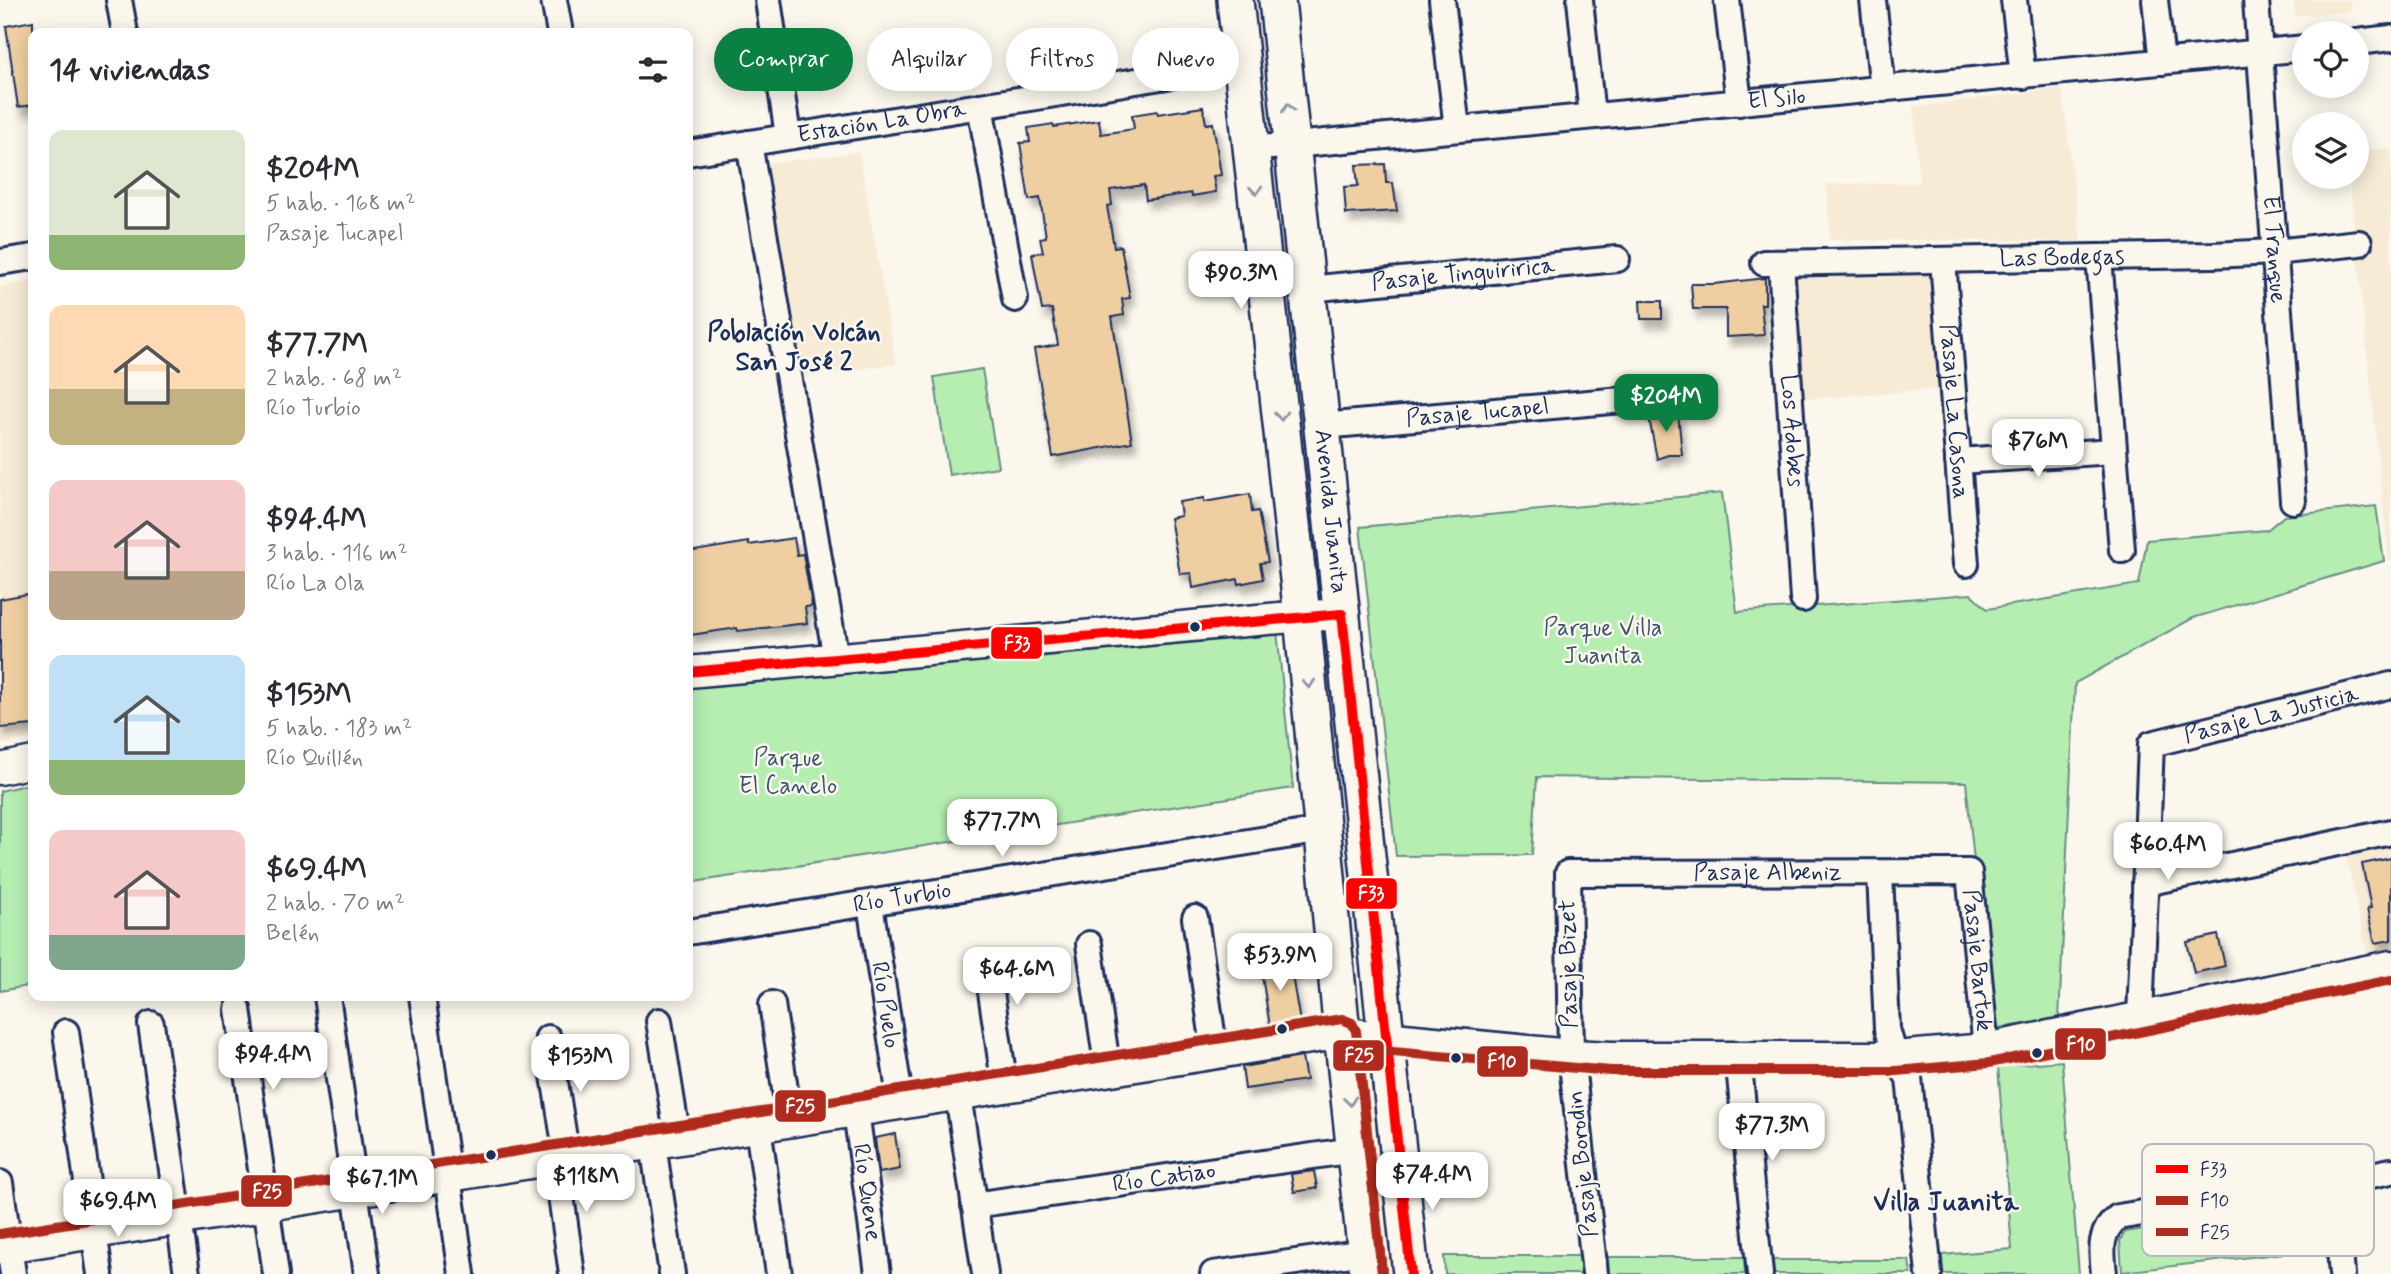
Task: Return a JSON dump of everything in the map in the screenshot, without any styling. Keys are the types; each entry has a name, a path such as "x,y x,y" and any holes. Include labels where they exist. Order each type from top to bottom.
{"main road":[{"name":"Avenida Juanita","path":"1235,0 1302,616 1367,1263"},
{"name":"Avenida Juanita","path":"1277,0 1410,1274"}],"street":[{"path":"120,0 124,28"},
{"path":"554,0 559,28"},
{"path":"768,0 788,136"},
{"path":"1442,0 1457,129"},
{"path":"1580,0 1592,116"},
{"path":"1727,0 1739,103"},
{"path":"1873,0 1883,89"},
{"path":"2014,0 2022,76"},
{"path":"2155,0 2162,62"},
{"name":"El Tranque","path":"2256,0 2293,501"},
{"path":"2369,41 2391,38"},
{"name":"El Silo","path":"1251,149 2292,49"},
{"name":"Estación La Obra","path":"693,152 1242,64"},
{"path":"980,106 1015,299"},
{"path":"750,143 836,659"},
{"name":"Las Bodegas","path":"1772,263 2274,252 2359,243"},
{"path":"2099,257 2122,550"},
{"path":"0,262 28,258"},
{"name":"Pasaje Tinguiririca","path":"1308,289 1617,259"},
{"name":"Pasaje La Casona","path":"1943,260 1966,564"},
{"name":"Los Adobes","path":"1772,263 1803,599"},
{"name":"Pasaje Tucapel","path":"1322,426 1634,399"},
{"path":"1958,461 2115,451"},
{"path":"693,673 1342,614"},
{"name":"Pasaje La Justicia","path":"2145,883 2151,744 2391,685"},
{"path":"0,769 28,763"},
{"name":"Río Turbio","path":"693,931 1323,830"},
{"path":"2140,1017 2145,883 2391,832"},
{"name":"Pasaje Albeniz","path":"1568,873 1969,872"},
{"name":"Pasaje Bartok","path":"1969,872 1986,1049"},
{"name":"Pasaje Bizet","path":"1568,873 1571,1055"},
{"path":"1880,873 1888,1030 1895,1057 1909,1078 1929,1274"},
{"name":"Río Puelo","path":"870,904 901,1104"},
{"path":"1195,918 1215,1053"},
{"path":"1089,944 1108,1071"},
{"path":"987,965 1006,1087"},
{"path":"0,1183 7,1256 94,1233 1342,1033 1571,1055 1895,1057 1986,1049 2391,966"},
{"path":"328,1001 367,1274"},
{"path":"423,1001 462,1274"},
{"path":"772,1004 790,1122"},
{"path":"238,1009 276,1274"},
{"path":"659,1021 671,1274"},
{"path":"151,1024 187,1274"},
{"path":"66,1032 100,1274"},
{"path":"548,1038 572,1274"},
{"name":"Pasaje Borodin","path":"1571,1055 1595,1274"},
{"path":"1738,1057 1760,1274"},
{"path":"958,1095 985,1274"},
{"name":"Río Quene","path":"856,1111 878,1274"},
{"path":"758,1127 779,1274"},
{"name":"Río Catiao","path":"974,1205 1354,1150"},
{"path":"2104,1274 2101,1242 2107,1228 2118,1217 2142,1212"},
{"path":"2340,1256 2342,1274"},
{"path":"1213,1274 1367,1263"}],"shaded area":[{"path":"2294,0 2350,0 2351,11 2295,16"},
{"path":"2062,88 2081,241 1830,240 1827,184 1919,183 1914,107"},
{"path":"2391,148 2391,561 2350,189 2369,189 2369,151"},
{"path":"859,152 896,364 804,376 764,164"},
{"path":"1931,274 1941,389 1800,399 1794,278"},
{"path":"28,282 28,739 0,745 0,287"},
{"path":"2391,847 2391,950 2367,955 2346,855"}],"green space":[{"path":"982,369 998,467 949,475 934,377"},
{"name":"Parque Villa Juanita","path":"1722,493 1737,612 1971,594 1987,609 2139,584 2147,540 2267,530 2284,516 2376,506 2384,561 2193,618 2075,683 2059,1019 1991,1029 1966,782 1537,777 1532,855 1396,856 1360,527"},
{"name":"Parque El Canelo","path":"1277,631 1293,788 693,882 693,688"},
{"path":"28,784 28,986 0,991 0,791"},
{"path":"2062,1061 2079,1274 1943,1274 1942,1255 2012,1249 1998,1066"},
{"path":"2142,1230 2142,1256 2259,1256 2122,1272 2120,1241 2125,1232"},
{"path":"1444,1256 1580,1256 1582,1274 1445,1274"},
{"path":"1608,1257 1744,1257 1745,1274 1609,1274"},
{"path":"1773,1260 1909,1260 1911,1274 1774,1274"}],"building":[{"path":"33,21 33,28 28,28 28,106 18,107 6,26"},
{"path":"1203,107 1206,124 1213,123 1221,175 1213,176 1216,192 1146,200 1144,185 1110,190 1112,205 1107,206 1114,247 1121,246 1130,298 1122,299 1124,315 1112,317 1132,442 1053,457 1034,349 1058,345 1052,309 1042,310 1032,254 1043,252 1040,238 1046,237 1040,198 1029,200 1020,143 1030,142 1028,128 1099,120 1101,134 1134,129 1132,115"},
{"path":"1385,164 1386,183 1393,183 1397,211 1346,214 1344,187 1358,186 1356,165"},
{"path":"1765,278 1765,304 1761,304 1764,335 1726,337 1726,309 1693,309 1691,284"},
{"path":"1640,301 1662,301 1662,319 1641,319"},
{"path":"1664,411 1678,413 1682,455 1668,455 1657,459 1649,418"},
{"path":"1250,494 1252,512 1258,511 1268,562 1260,563 1263,579 1239,584 1238,579 1193,588 1191,573 1180,574 1170,518 1181,516 1179,502 1204,498 1204,502"},
{"path":"794,538 797,555 803,554 812,606 805,607 807,623 693,635 693,551 749,542 749,545"},
{"path":"28,594 28,725 0,728 0,599"},
{"path":"2391,858 2391,940 2375,943 2367,909 2371,908 2362,864"},
{"path":"2218,935 2225,966 2194,973 2187,942"},
{"path":"1289,958 1300,1022 1270,1027 1260,963"},
{"path":"1302,1057 1306,1080 1245,1089 1242,1067"},
{"path":"895,1134 900,1169 879,1173 875,1138"},
{"path":"1314,1171 1317,1188 1294,1192 1291,1174"}],"transit line":[{"name":"F33","path":"693,672 1342,614 1411,1274"},
{"name":"F10","path":"1382,1272 1358,1049 1611,1071 1896,1071 1989,1063 2391,980"},
{"name":"F25","path":"0,1234 1342,1019 1352,1023 1356,1031 1382,1272"}],"district":[{"name":"Población Volcán San José 2","path":"794,348"},
{"name":"Villa Juanita","path":"1946,1203"}]}
